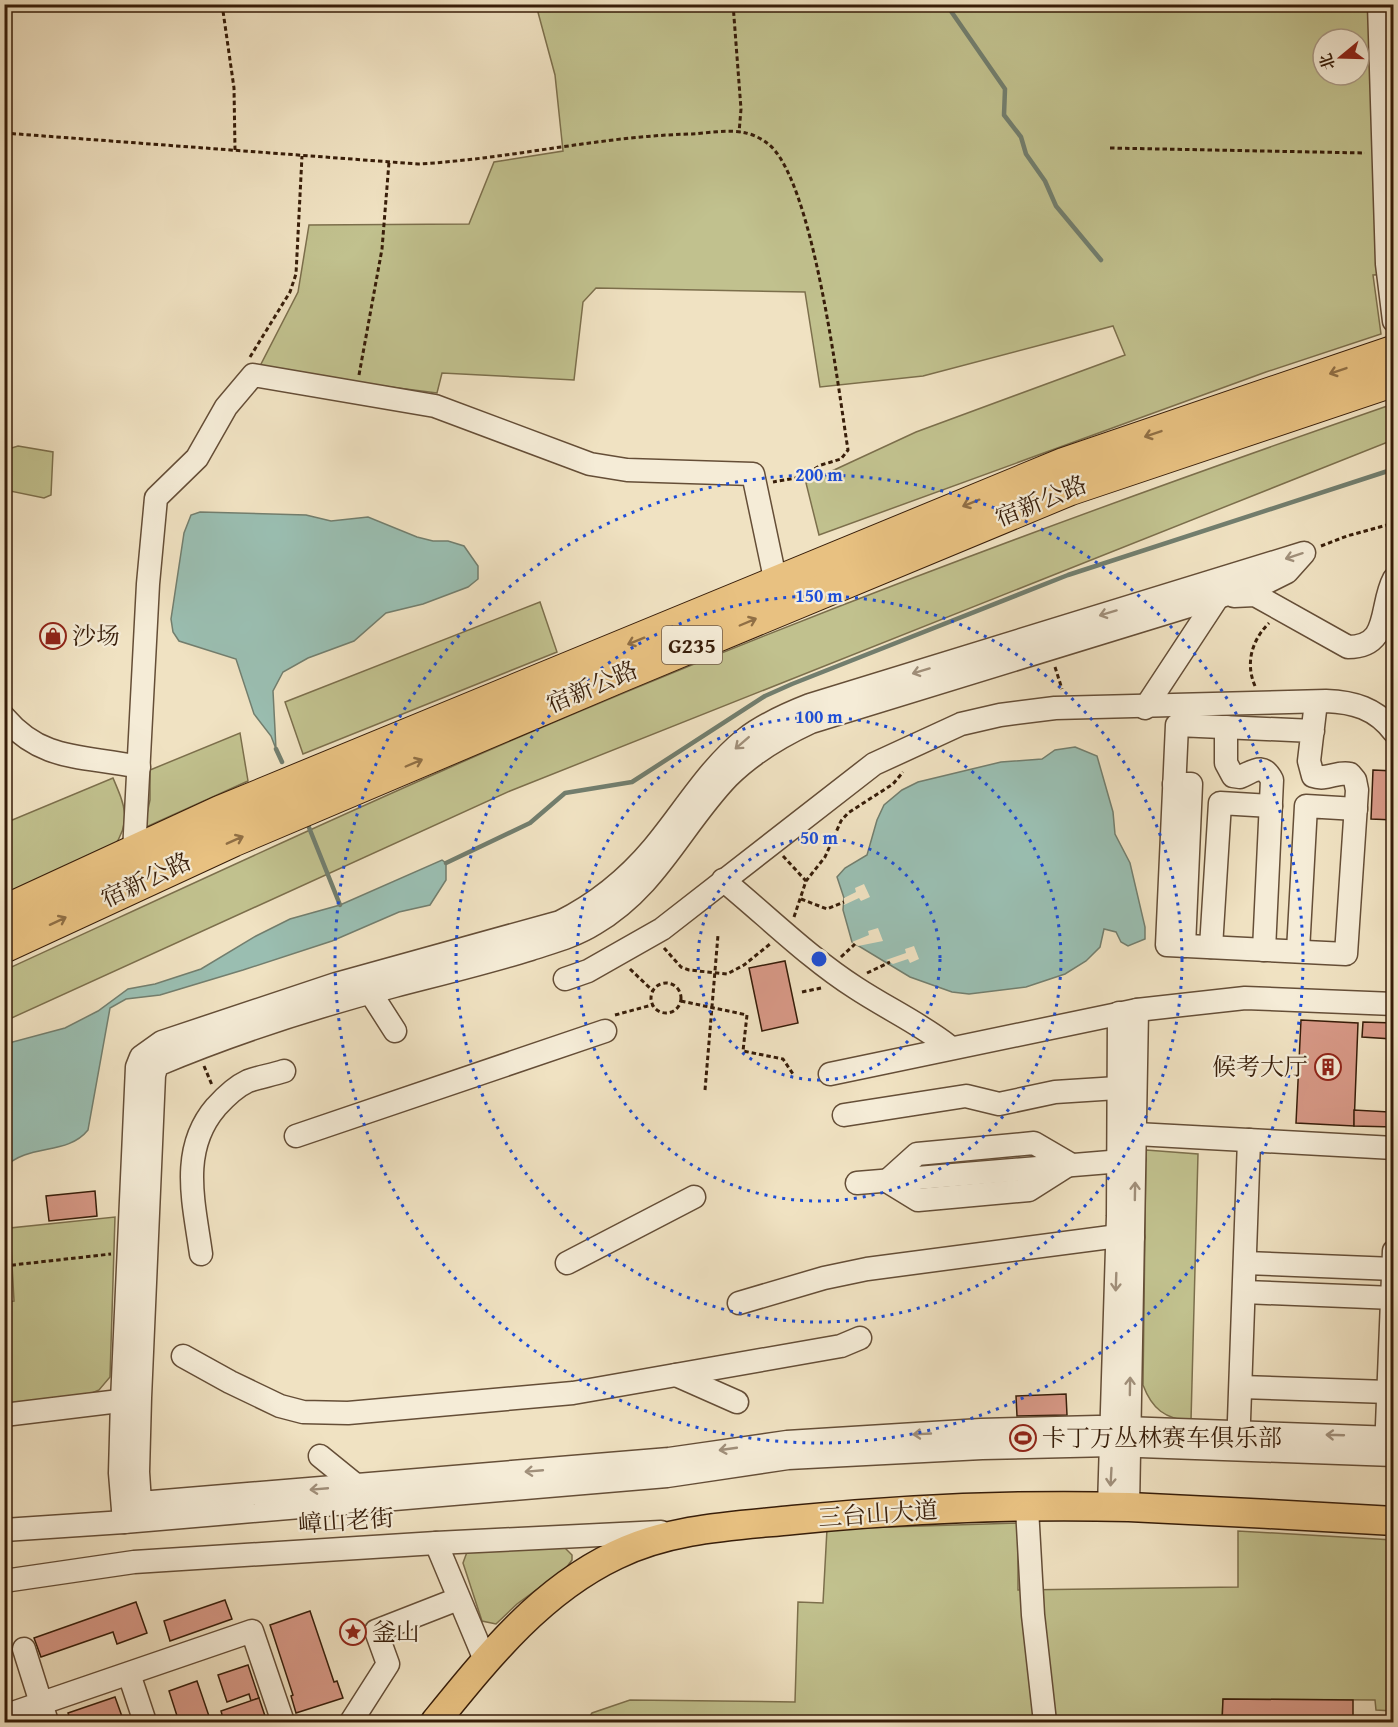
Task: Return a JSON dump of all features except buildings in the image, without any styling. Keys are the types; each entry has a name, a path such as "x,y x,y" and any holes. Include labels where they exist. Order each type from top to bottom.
{"highway":[{"name":"宿新公路","path":"4,912 221,812 1065,464 1394,352"},
{"name":"宿新公路","path":"4,946 232,840 608,680 1069,489 1394,381"}],"main road":[{"name":"三台山大道","path":"435,1722 486,1660 522,1622 582,1574 631,1548 692,1531 857,1515 1027,1508 1118,1507 1394,1521"}],"street":[{"path":"1379,4 1387,264 1394,321"},
{"path":"134,852 148,585 156,498 172,479 197,458 226,407 253,375 435,406 590,465 627,470 753,474 776,583"},
{"path":"1304,553 1287,572 1267,582 1215,589 810,705 776,719 746,739 712,771 652,849 613,889 587,909 560,922 368,984 162,1042 141,1057 137,1067 128,1252 131,1400 140,1503 669,1459 787,1442 981,1430 1390,1446 1388,1392 1391,1370 1394,1251"},
{"path":"124,1522 120,1473 131,1400 154,1075 157,1065 339,1000 368,984 494,961 565,938 594,924 625,903 663,862 728,778 755,754 783,735 811,723 1049,648 1215,589 1255,595 1348,647 1360,647 1369,644 1380,629 1394,579"},
{"path":"1145,708 1215,589"},
{"path":"1312,731 1177,725 1167,945 1346,954 1357,790 1355,780 1350,774 1344,772 1321,779 1313,776 1309,761 1316,702"},
{"path":"565,979 588,971 653,934 874,764 919,741 962,724 1000,715 1068,708 1349,702 1365,707 1394,732"},
{"path":"4,717 18,733 36,746 59,755 138,767"},
{"path":"1226,727 1226,763 1233,776 1240,777 1253,769 1268,772 1272,780 1264,950"},
{"path":"1211,947 1220,802 1271,806"},
{"path":"1298,951 1306,806 1356,809"},
{"path":"723,880 857,989 924,1026 950,1047"},
{"path":"368,984 395,1031"},
{"path":"830,1074 950,1047 1128,1012 1245,998 1394,1004"},
{"path":"1118,1507 1126,1237 1128,1012"},
{"path":"296,1136 607,1024"},
{"path":"201,1254 190,1170 196,1137 220,1103 247,1082 284,1071"},
{"path":"844,1115 966,1096 999,1104 1055,1092 1127,1088"},
{"path":"1127,1088 1136,1134 1127,1160"},
{"path":"1136,1134 1394,1148"},
{"path":"1238,1441 1249,1140"},
{"path":"857,1183 1127,1160"},
{"path":"567,1263 694,1197"},
{"path":"739,1303 824,1278 867,1269 1126,1237"},
{"path":"1245,1263 1393,1269"},
{"path":"1244,1292 1393,1298"},
{"path":"183,1356 280,1406 303,1412 348,1413 541,1396 841,1346 860,1338"},
{"path":"676,1375 737,1402"},
{"path":"1241,1386 1388,1392"},
{"path":"4,1415 131,1400"},
{"path":"4,1530 668,1476 788,1458 982,1448 1121,1437"},
{"path":"320,1456 357,1486"},
{"path":"1027,1508 1033,1615 1045,1722"},
{"name":"嶂山老街","path":"4,1581 134,1562 436,1543 692,1531"},
{"path":"436,1543 486,1660"},
{"path":"351,1722 388,1664 375,1631 458,1599"},
{"path":"4,1716 44,1713 129,1674 252,1631 283,1722"},
{"path":"24,1649 44,1713"},
{"path":"129,1674 145,1722"}],"path":[{"path":"222,4 234,88 235,150"},
{"path":"733,4 741,109 739,133"},
{"path":"4,133 417,164 455,162 649,135 746,133 767,143 781,158 795,186 816,262 848,450 841,459 821,465 801,477 755,484"},
{"path":"1110,148 1382,154"},
{"path":"253,375 249,367 249,358 290,292 296,274 302,156"},
{"path":"356,392 382,249 389,162"},
{"path":"1304,553 1347,536 1394,523"},
{"path":"1263,704 1252,680 1250,662 1253,646 1261,631 1282,610"},
{"path":"1049,648 1068,708"},
{"path":"653,934 681,967 727,974 734,971 785,932 801,899 806,881 825,857 841,821 848,813 893,784 913,759 919,741"},
{"path":"771,842 806,881"},
{"path":"801,899 827,909 844,902"},
{"path":"705,1090 718,935"},
{"path":"615,956 653,991"},
{"path":"670,983 678,989 681,1001 678,1008 670,1013 660,1012 653,1005 653,991 660,984 670,983"},
{"path":"681,1001 747,1015 743,1051 783,1059 793,1074"},
{"path":"607,1024 653,1005"},
{"path":"197,1049 220,1103"},
{"path":"4,1266 128,1252"}],"green space":[{"path":"536,5 1393,5 1393,274 1373,275 1381,334 1266,372 819,535 806,483 916,432 1125,355 1113,326 923,376 820,387 805,292 596,288 583,302 574,380 442,373 437,393 258,370 298,292 309,225 469,224 494,162 563,151 555,75"},
{"path":"1393,404 1393,440 510,791 5,1021 5,970 389,795 561,719 796,623 1034,532"},
{"path":"18,446 53,452 51,495 44,498 5,490 5,450"},
{"path":"540,602 557,652 303,754 285,702"},
{"path":"240,733 248,781 144,828 150,800 150,770"},
{"path":"113,778 121,797 125,822 113,848 5,898 5,823"},
{"path":"1146,1150 1198,1154 1191,1421 1174,1418 1161,1411 1155,1406 1143,1385"},
{"path":"115,1217 110,1377 99,1390 85,1396 5,1404 5,1302 14,1301 10,1228"},
{"path":"1018,1523 1018,1590 1238,1587 1238,1531 1393,1540 1393,1711 1376,1710 1375,1700 1223,1699 1222,1722 586,1722 592,1713 630,1700 795,1702 798,1602 823,1603 827,1529"},
{"path":"564,1547 572,1555 572,1560 566,1568 517,1604 496,1624 482,1621 463,1563 467,1552"}],"water":[{"path":"200,512 306,515 331,521 368,517 417,537 433,541 448,541 464,546 478,566 478,579 468,587 423,604 386,613 354,641 308,658 283,672 273,691 276,749 271,736 254,714 236,659 179,641 173,632 171,619 184,533 191,515"},
{"path":"1075,747 1097,756 1113,812 1115,834 1130,863 1145,927 1145,939 1128,946 1121,942 1116,932 1104,929 1100,947 1086,961 1065,974 1026,987 969,994 952,992 910,977 852,942 843,910 844,898 837,877 845,868 867,855 884,805 902,790 918,782 1001,762 1042,759 1055,750"},
{"path":"442,860 446,863 446,880 430,905 399,912 332,941 243,970 160,995 126,999 110,1008 88,1130 70,1143 25,1155 5,1167 5,1044 65,1028 98,1011 128,989 155,984 201,969 256,936 290,919 340,905"}],"pier":[{"path":"864,884 870,897 861,901 859,898 844,905 844,898 856,892 855,888"},
{"path":"878,928 883,941 858,946 852,942 869,935 868,931"},
{"path":"914,946 919,959 910,963 908,959 893,964 886,960 906,953 905,949"}],"waterway":[{"path":"946,4 1005,89 1004,115 1021,137 1026,154 1045,181 1056,206 1101,260"},
{"path":"446,863 530,823 565,793 632,782 765,696 792,684 1068,575 1394,469"},
{"path":"276,749 282,762"},
{"path":"308,825 340,905"}],"place":[{"name":"沙场","path":"53,636"},
{"name":"候考大厅","path":"1328,1067"},
{"name":"卡丁万丛林赛车俱乐部","path":"1023,1438"},
{"name":"釜山","path":"353,1632"}]}
